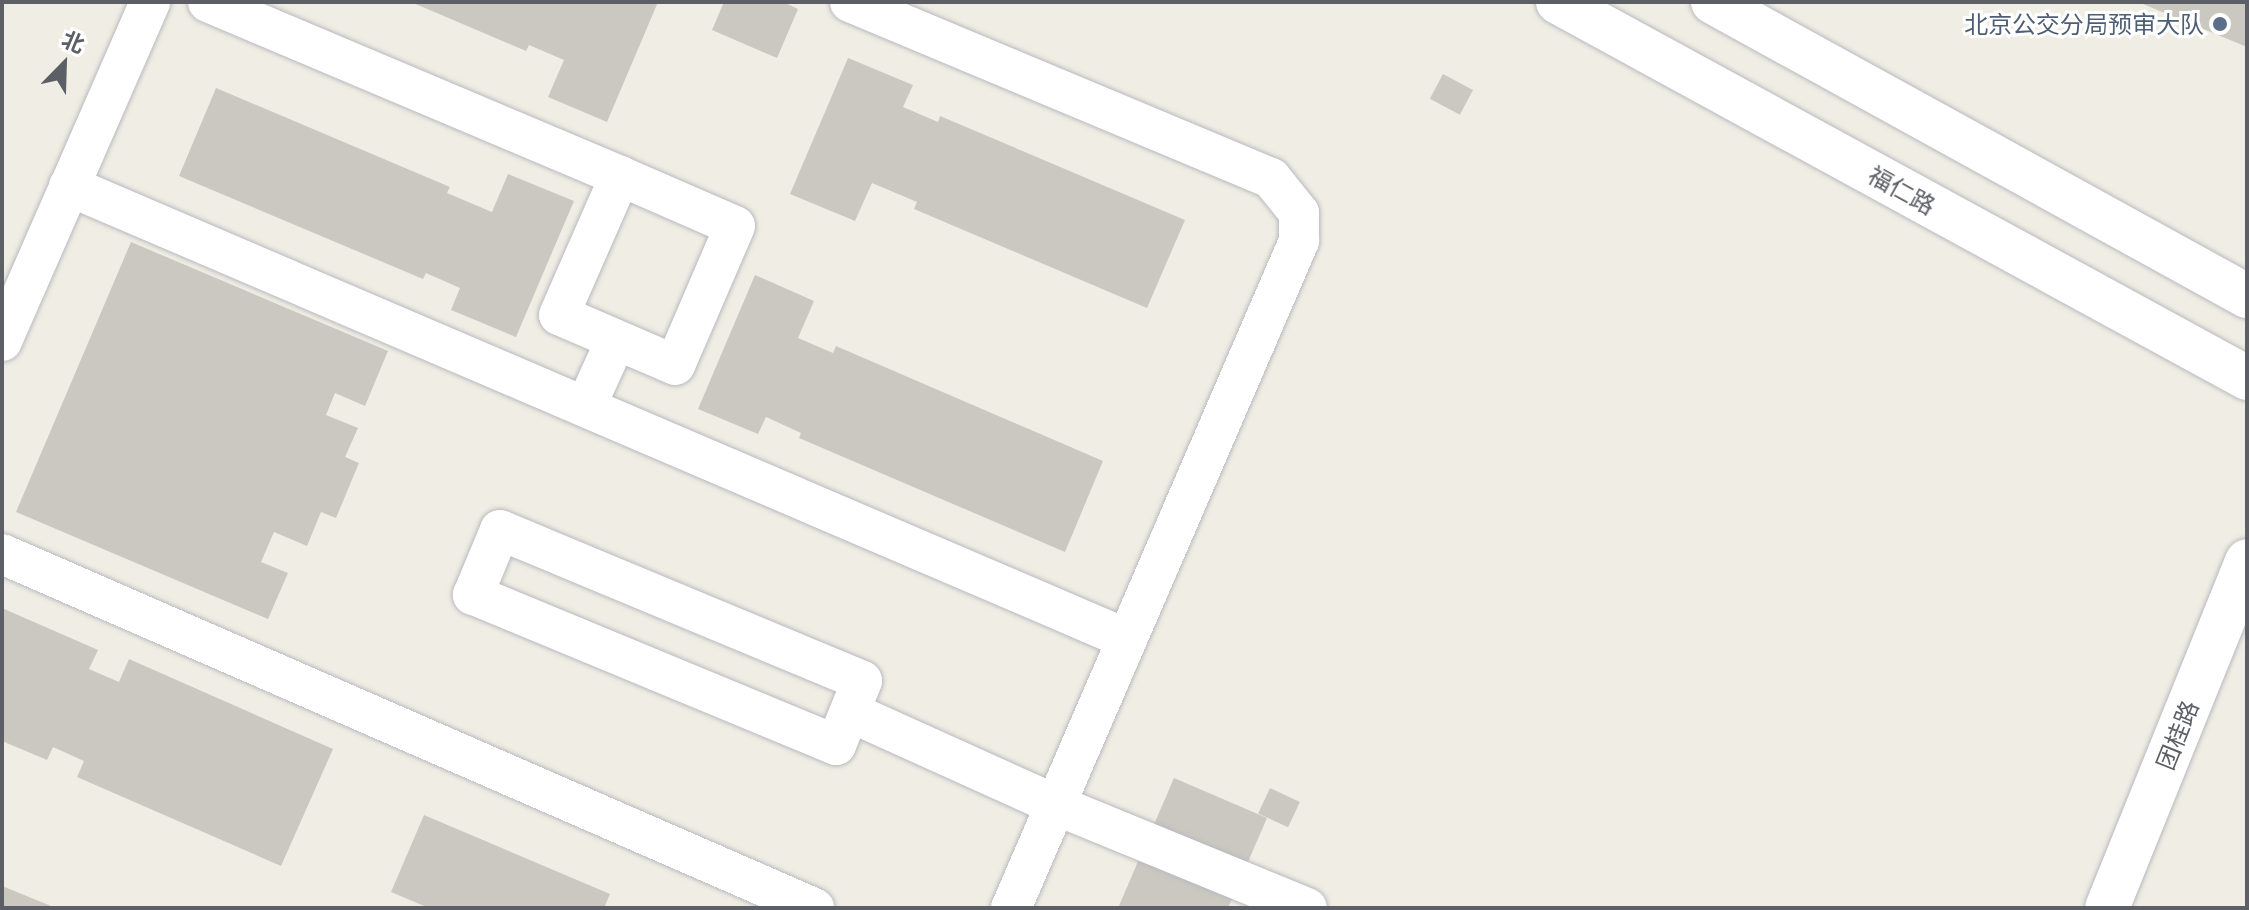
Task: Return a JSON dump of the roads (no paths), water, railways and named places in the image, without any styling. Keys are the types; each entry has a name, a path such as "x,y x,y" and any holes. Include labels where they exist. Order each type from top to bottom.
{"main road":[{"name":"福仁路","path":"1558,2 2247,378"},
{"path":"1713,2 2247,296"},
{"name":"团桂路","path":"2107,908 2247,561"}],"street":[{"path":"2,341 150,2"},
{"path":"208,2 620,176 735,226 675,365 559,315 620,176"},
{"path":"850,2 1271,178 1299,213 1299,241 1011,908"},
{"path":"69,186 1127,639"},
{"path":"586,406 616,340"},
{"path":"500,530 862,681 850,712 836,745 473,595 500,530"},
{"path":"2,554 814,908"},
{"path":"850,712 1056,805 1307,908"}],"place":[{"name":"北京公交分局预审大队","path":"2220,24"}]}
